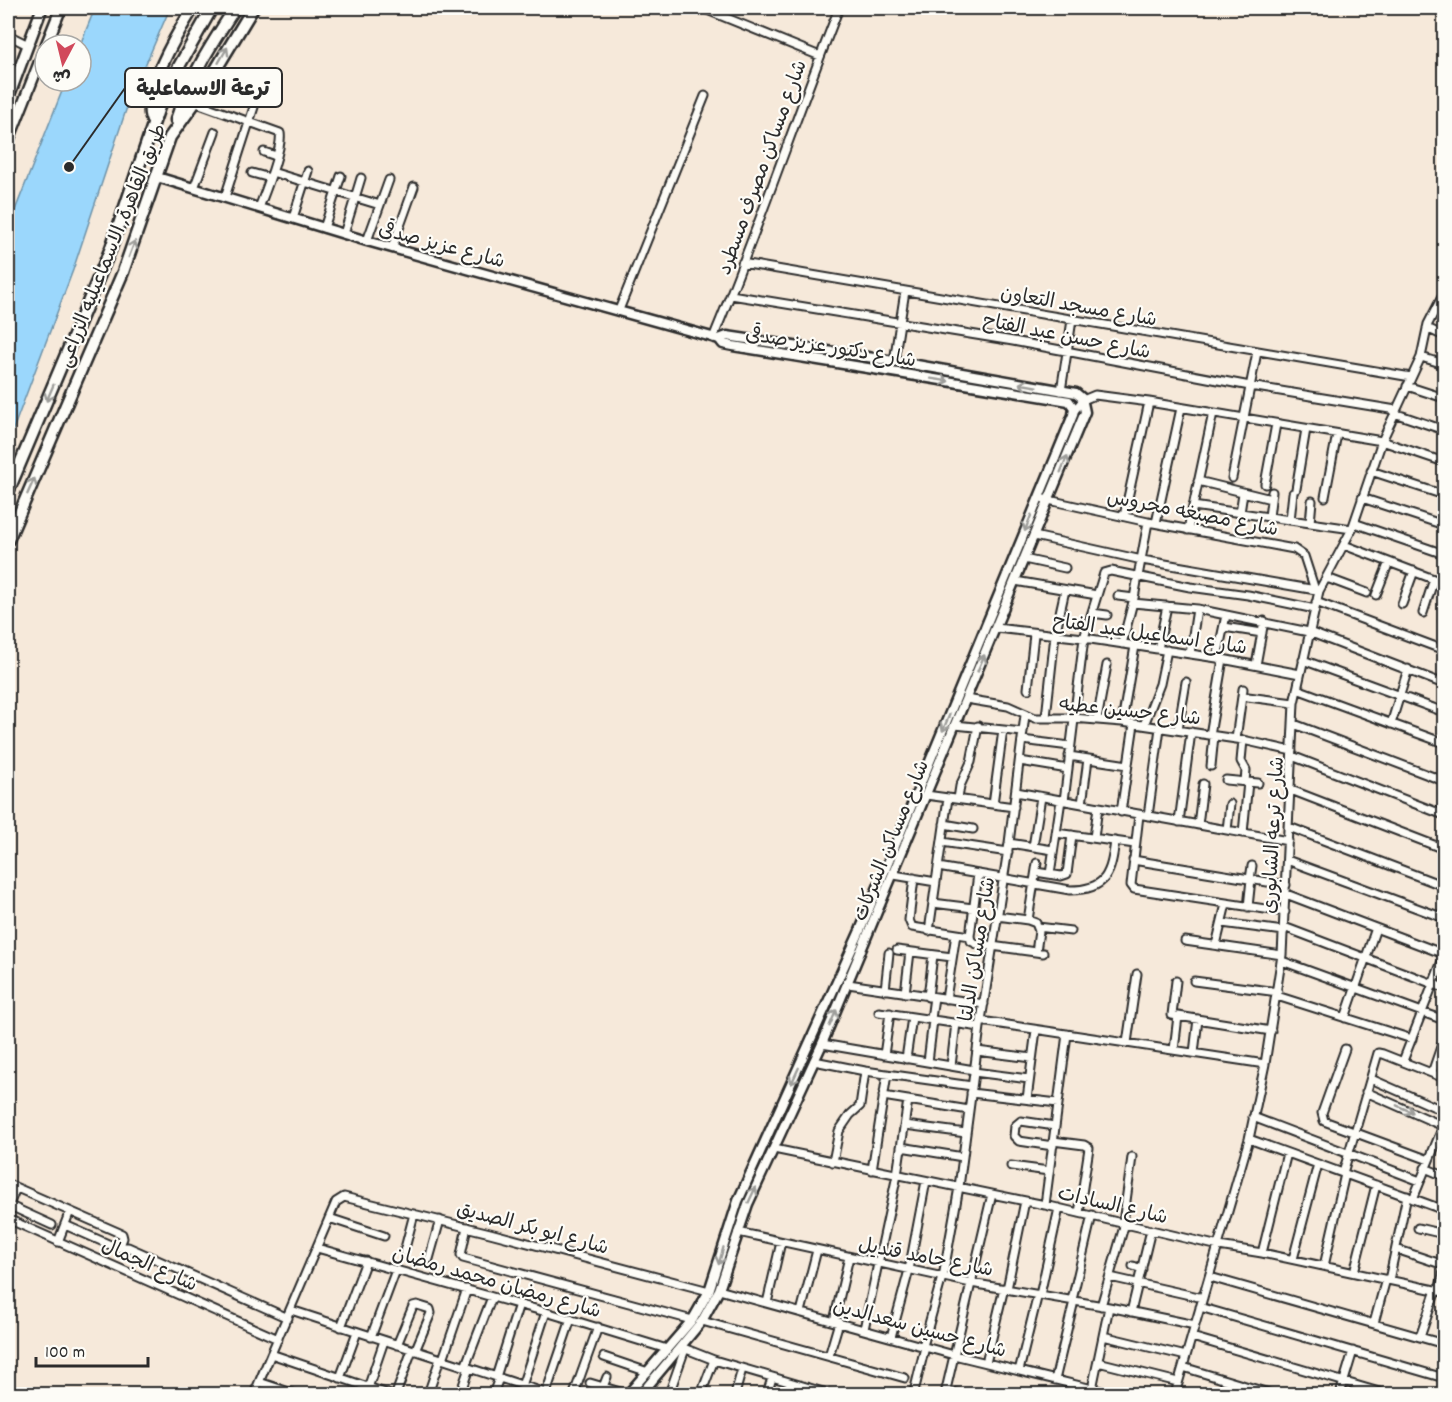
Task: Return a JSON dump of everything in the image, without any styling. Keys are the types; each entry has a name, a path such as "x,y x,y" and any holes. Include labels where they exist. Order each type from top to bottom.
{"main road":[{"path":"51,33 61,8"},
{"name":"طريق القاهرة, الاسماعيليه الزراعى","path":"8,492 105,261 153,122 149,110 158,72 193,8"},
{"path":"153,122 178,68 213,8"},
{"path":"170,137 193,78 235,8"},
{"name":"طريق القاهرة, الاسماعيليه الزراعى","path":"8,540 123,272 170,137 253,8"},
{"path":"8,99 10,86 28,45 39,9"},
{"path":"8,141 33,78"},
{"path":"105,261 113,269 123,272"},
{"path":"95,286 107,288 113,293"}],"street":[{"path":"702,8 820,56"},
{"name":"شارع مساكن مصرف مسطرد","path":"716,339 742,263 839,8"},
{"path":"8,35 28,45"},
{"path":"619,310 705,96"},
{"path":"194,102 278,132 281,136 271,175 259,208"},
{"path":"225,197 254,107"},
{"path":"194,188 215,132"},
{"path":"264,152 276,156"},
{"path":"293,218 308,171"},
{"path":"252,173 305,182 380,205"},
{"path":"324,228 341,176"},
{"name":"شارع عزيز صدقى","path":"157,177 367,241 716,339"},
{"path":"344,234 361,178"},
{"path":"367,241 389,180"},
{"path":"392,248 414,187"},
{"name":"شارع مسجد التعاون","path":"742,263 1411,377"},
{"path":"894,361 905,291"},
{"name":"شارع حسن عبد الفتاح","path":"731,294 1013,341 1395,412 1444,430"},
{"name":"شارع ترعه الشابورى","path":"1176,1394 1248,1139 1271,1031 1282,958 1294,703 1317,590 1326,578 1353,526 1382,441 1421,357 1427,328 1443,297"},
{"path":"1061,391 1072,320"},
{"path":"1427,328 1444,336"},
{"name":"شارع دكتور عزيز صدقى","path":"716,339 727,336 894,361 1076,393 1083,400 1095,395 1149,402 1382,441 1444,462"},
{"name":"شارع دكتور عزيز صدقى","path":"716,339 723,344 733,346 1069,401 1074,411"},
{"path":"1232,478 1257,352"},
{"path":"1421,357 1444,364"},
{"path":"1407,386 1444,398"},
{"path":"1074,411 1083,400"},
{"name":"شارع مساكن الشركات","path":"628,1395 692,1320 709,1291 738,1201 863,935 894,875 1084,416 1083,400"},
{"path":"1124,516 1149,402"},
{"path":"1156,524 1181,408"},
{"name":"شارع مساكن الشركات","path":"641,1395 683,1348 702,1321 719,1290 748,1204 848,984 863,935 1074,411"},
{"path":"1188,530 1213,413"},
{"path":"1265,484 1276,424"},
{"path":"1290,520 1306,429"},
{"path":"1325,497 1337,434"},
{"path":"1371,471 1444,495"},
{"path":"1198,481 1243,492 1271,495 1269,517"},
{"path":"1240,513 1243,492"},
{"name":"شارع مصبغه محروس","path":"1038,497 1156,524 1300,551 1317,590"},
{"path":"1362,498 1444,525"},
{"path":"1310,523 1312,501"},
{"path":"1192,506 1310,523 1353,526 1444,554"},
{"path":"1122,644 1134,601 1148,522"},
{"path":"1034,536 1142,560 1317,590"},
{"path":"1344,545 1444,583"},
{"path":"1024,559 1065,568"},
{"path":"1376,595 1389,562"},
{"path":"1050,874 1068,769 1084,638 1102,577 1107,571 1315,606 1444,650"},
{"path":"1402,604 1414,571"},
{"path":"1326,578 1367,593"},
{"path":"1423,613 1434,579"},
{"path":"1015,581 1097,595"},
{"path":"1046,717 1055,635 1065,590"},
{"path":"1118,596 1134,601 1264,621 1310,632 1444,684"},
{"path":"1158,649 1167,606"},
{"path":"1190,654 1197,609"},
{"path":"1092,613 1107,615"},
{"path":"1211,766 1212,735 1226,615"},
{"path":"1256,665 1264,621"},
{"path":"1224,627 1262,633"},
{"name":"شارع اسماعيل عبد الفتاح","path":"996,628 1220,658 1300,674"},
{"path":"1028,689 1034,633"},
{"path":"1122,722 1135,646"},
{"path":"1144,725 1160,684 1167,650"},
{"path":"1303,660 1444,712"},
{"path":"1097,720 1107,665"},
{"path":"1391,724 1408,669"},
{"path":"1178,730 1186,682"},
{"path":"1242,833 1246,782 1246,770 1241,761 1240,740 1243,689"},
{"path":"1297,689 1444,743"},
{"path":"1248,697 1294,703"},
{"name":"شارع حسين عطيه","path":"966,699 1008,706 1035,718 1122,722 1240,740 1292,753 1444,815"},
{"name":"شارع مساكن الدلتا","path":"914,1392 942,1277 959,1188 974,1071 1004,879 1025,715"},
{"path":"1121,812 1134,724"},
{"path":"1294,724 1444,781"},
{"path":"955,725 1003,729 1023,736 1071,746"},
{"path":"958,799 960,786 971,762 978,726"},
{"path":"1148,816 1160,728"},
{"path":"993,804 1003,729"},
{"path":"1179,822 1191,732"},
{"path":"1069,756 1128,765"},
{"path":"1082,804 1088,759"},
{"path":"1020,761 1068,769"},
{"path":"1226,780 1258,783"},
{"path":"1198,825 1203,784"},
{"path":"1291,790 1444,849"},
{"path":"1016,792 1288,841"},
{"path":"926,795 1014,807"},
{"path":"1033,847 1041,797"},
{"path":"929,931 948,798"},
{"path":"1227,830 1230,804"},
{"path":"1094,838 1098,807"},
{"path":"1139,815 1131,885 1137,890 1285,912"},
{"path":"944,824 973,828"},
{"path":"1289,827 1444,886"},
{"path":"1056,833 1135,844"},
{"path":"1036,872 1064,876 1067,874 1072,835"},
{"path":"938,867 1070,890 1091,888 1100,884 1112,867 1115,841"},
{"path":"1009,843 1053,850"},
{"path":"941,844 1007,855"},
{"path":"1133,860 1286,885"},
{"path":"1287,860 1444,918"},
{"path":"1028,920 1037,862"},
{"path":"1248,907 1252,866"},
{"path":"978,874 970,936 974,943 1040,953 1036,923 997,916"},
{"path":"894,875 936,882"},
{"path":"914,878 909,924 917,929 970,936"},
{"path":"1286,894 1444,955 1403,1061"},
{"path":"933,903 974,908"},
{"path":"1216,945 1226,903"},
{"path":"1222,923 1284,929 1444,988"},
{"path":"1038,927 1071,931"},
{"path":"1345,1018 1376,928"},
{"path":"946,999 956,934"},
{"path":"1185,941 1282,958 1355,988 1444,1020"},
{"path":"885,990 893,952 952,957"},
{"path":"905,993 910,952"},
{"path":"928,1062 932,1020 933,955"},
{"path":"1127,1043 1137,974"},
{"path":"1176,981 1172,1014 1271,1031"},
{"path":"1194,981 1277,994 1412,1039"},
{"path":"848,984 984,1004"},
{"path":"879,1012 956,1023 1067,1034 1265,1064"},
{"path":"884,1055 890,1013"},
{"path":"1174,1050 1178,1016"},
{"path":"906,1059 912,1017"},
{"path":"1194,1053 1198,1019"},
{"path":"951,1066 956,1023"},
{"path":"1027,1099 1036,1030"},
{"path":"1045,1205 1067,1034"},
{"path":"1432,1073 1442,1052 1444,1038"},
{"path":"822,1044 1029,1080"},
{"path":"1345,1049 1322,1117 1323,1121 1355,1132 1427,1164 1444,1176"},
{"path":"977,1051 1032,1058"},
{"path":"1324,1266 1348,1154 1378,1053 1444,1078"},
{"path":"814,1061 1058,1103"},
{"path":"833,1162 839,1131 860,1106 865,1071"},
{"path":"872,1170 886,1074"},
{"path":"1371,1079 1444,1111"},
{"path":"1366,1092 1444,1125 1420,1181 1410,1197 1374,1323"},
{"path":"883,1096 969,1110"},
{"path":"864,1329 897,1175 908,1100"},
{"path":"1253,1117 1420,1181"},
{"path":"1055,1126 1017,1122 1014,1136 1023,1142 1087,1146 1089,1152 1080,1213"},
{"path":"904,1125 966,1133"},
{"path":"1248,1139 1444,1210"},
{"path":"1436,1142 1444,1145"},
{"path":"901,1147 963,1157"},
{"name":"شارع السادات","path":"774,1149 1092,1215 1219,1246 1293,1259 1440,1291"},
{"path":"1262,1253 1287,1153"},
{"path":"1092,1389 1103,1336 1110,1277 1124,1223 1132,1157"},
{"path":"1293,1259 1318,1164"},
{"path":"1011,1166 1049,1172"},
{"path":"891,1337 909,1270 926,1181"},
{"path":"8,1184 122,1233 123,1238 119,1248"},
{"path":"1354,1272 1376,1185"},
{"path":"16,1188 8,1205 52,1225"},
{"path":"960,1395 945,1393 992,1194"},
{"name":"شارع ابو بكر الصديق","path":"329,1218 336,1203 347,1197 709,1291"},
{"path":"986,1363 1006,1288 1025,1201"},
{"path":"1019,1371 1059,1208"},
{"path":"58,1242 70,1211"},
{"path":"404,1252 414,1214"},
{"path":"1055,1380 1092,1215"},
{"path":"254,1395 329,1218 384,1236"},
{"name":"شارع الجمال","path":"8,1220 279,1339"},
{"path":"429,1259 440,1220"},
{"path":"65,1225 119,1248 128,1247 290,1314 341,1327 497,1377 525,1389 548,1394 571,1319"},
{"path":"458,1266 467,1227"},
{"path":"1418,1228 1444,1234"},
{"path":"1131,1312 1151,1230"},
{"name":"شارع حامد قنديل","path":"738,1232 971,1283 1105,1306 1195,1325"},
{"path":"767,1303 781,1242"},
{"name":"شارع رمضان محمد رمضان","path":"317,1248 492,1296 667,1349"},
{"path":"1396,1249 1444,1265"},
{"path":"801,1312 817,1250"},
{"path":"461,1255 464,1259 692,1320"},
{"path":"829,1356 849,1257"},
{"path":"341,1327 366,1261"},
{"path":"1133,1266 1142,1269"},
{"path":"371,1337 396,1270"},
{"path":"1420,1337 1440,1291 1444,1271"},
{"path":"1210,1276 1444,1344"},
{"path":"1110,1277 1203,1298"},
{"path":"428,1395 467,1289"},
{"name":"شارع حسين سعدالدين","path":"719,1290 954,1355 1113,1395"},
{"path":"460,1395 467,1367 492,1296"},
{"path":"493,1395 519,1304"},
{"path":"396,1345 414,1306 430,1309 431,1313 396,1395"},
{"path":"1200,1307 1444,1378"},
{"path":"525,1389 546,1312"},
{"path":"702,1321 905,1378"},
{"path":"574,1395 598,1327"},
{"path":"340,1378 357,1332"},
{"path":"1103,1336 1186,1356"},
{"path":"1192,1337 1386,1395"},
{"path":"368,1388 384,1341"},
{"path":"669,1395 683,1348 714,1360 772,1377 802,1391 830,1395"},
{"path":"1340,1395 1353,1352"},
{"path":"271,1354 388,1395"},
{"path":"604,1357 648,1372"},
{"path":"702,1395 714,1360"},
{"path":"1098,1362 1178,1382"},
{"path":"1183,1367 1272,1395"},
{"path":"735,1395 742,1369"},
{"path":"603,1388 607,1377"},
{"path":"767,1395 772,1377"},
{"path":"259,1382 295,1395"},
{"path":"590,1383 628,1395"}],"water":[{"path":"95,8 170,8 127,107 73,270 8,443 8,228 61,93 93,93 93,33 85,33"}],"place":[{"name":"ترعة الاسماعلية","path":"69,167"}]}
